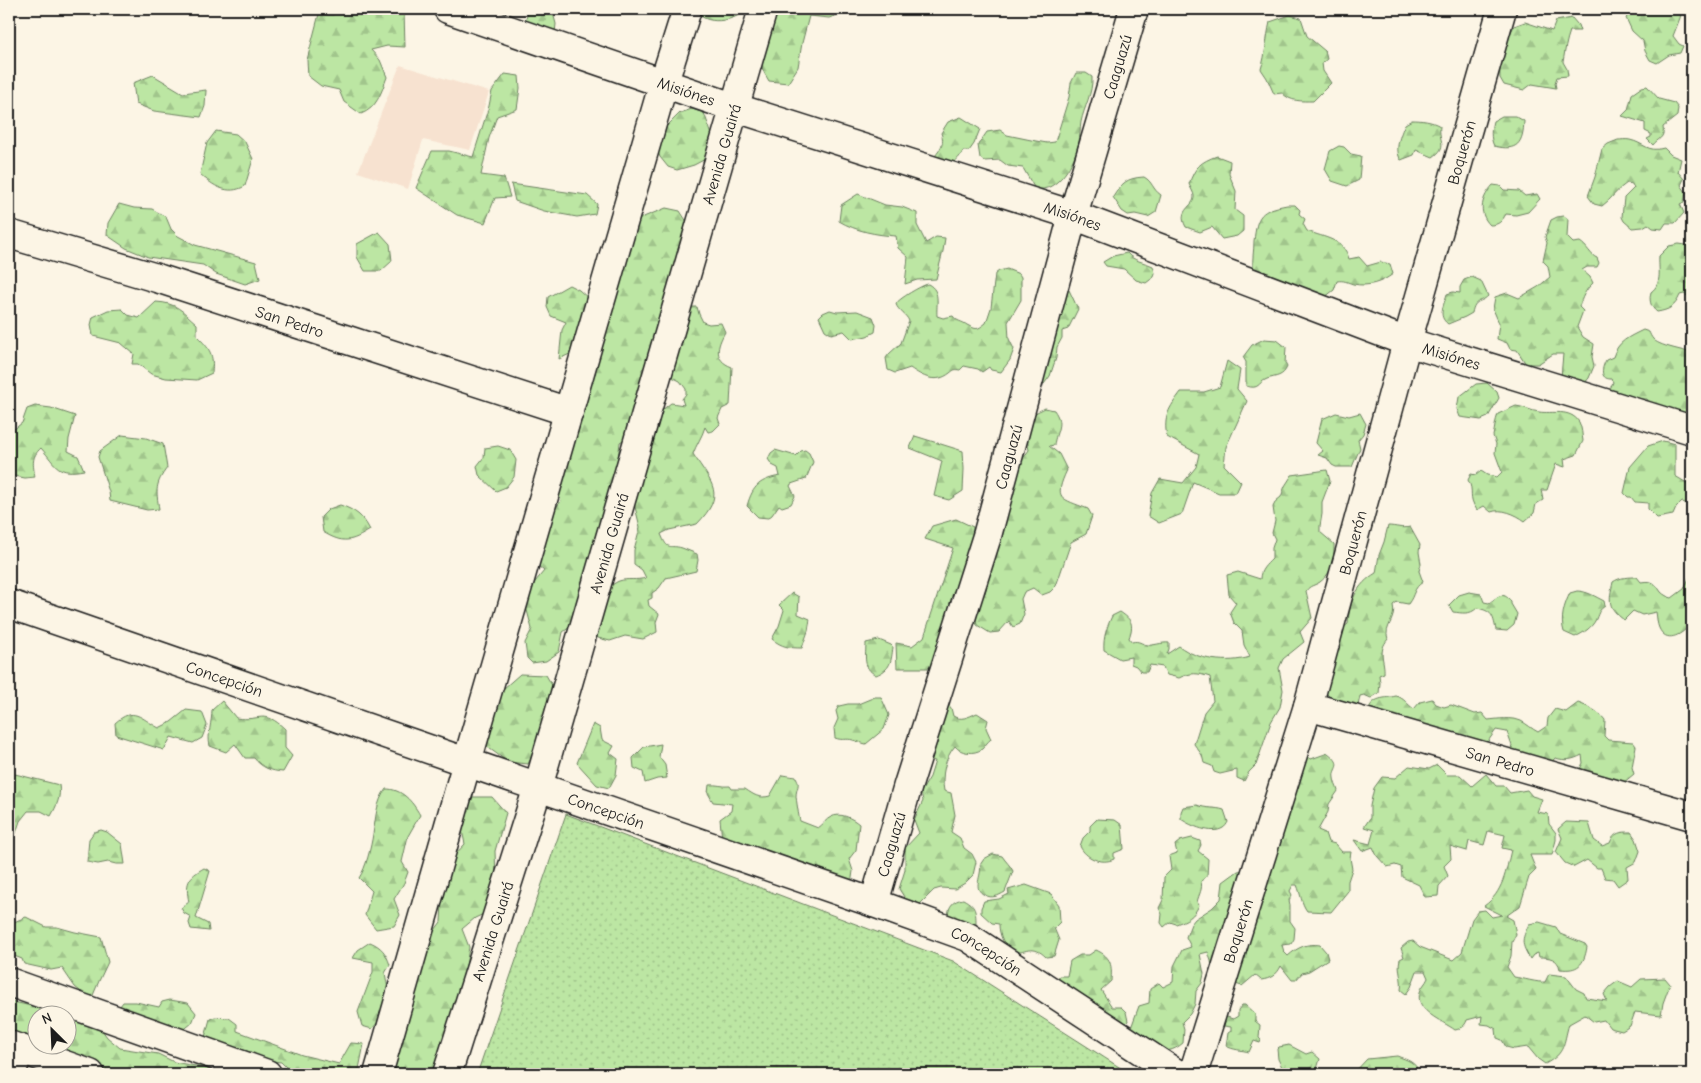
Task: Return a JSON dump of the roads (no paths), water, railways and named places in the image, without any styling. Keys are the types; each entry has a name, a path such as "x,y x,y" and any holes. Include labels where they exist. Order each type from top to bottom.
{"street":[{"name":"Misiónes","path":"448,9 733,107 1073,215 1407,342 1692,430"},
{"path":"378,1074 466,762 664,82 687,9"},
{"name":"Avenida Guairá","path":"447,1074 538,787 733,107 763,9"},
{"name":"Caaguazú","path":"874,902 908,786 987,536 1073,215 1134,9"},
{"name":"Boquerón","path":"1193,1074 1308,706 1407,342 1502,9"},
{"name":"San Pedro","path":"9,234 160,279 569,412"},
{"name":"Concepción","path":"9,604 874,902 968,937 1177,1074"},
{"name":"San Pedro","path":"1308,706 1692,816"},
{"path":"9,982 266,1074"},
{"path":"10,1074 15,1047 90,1074"}]}
